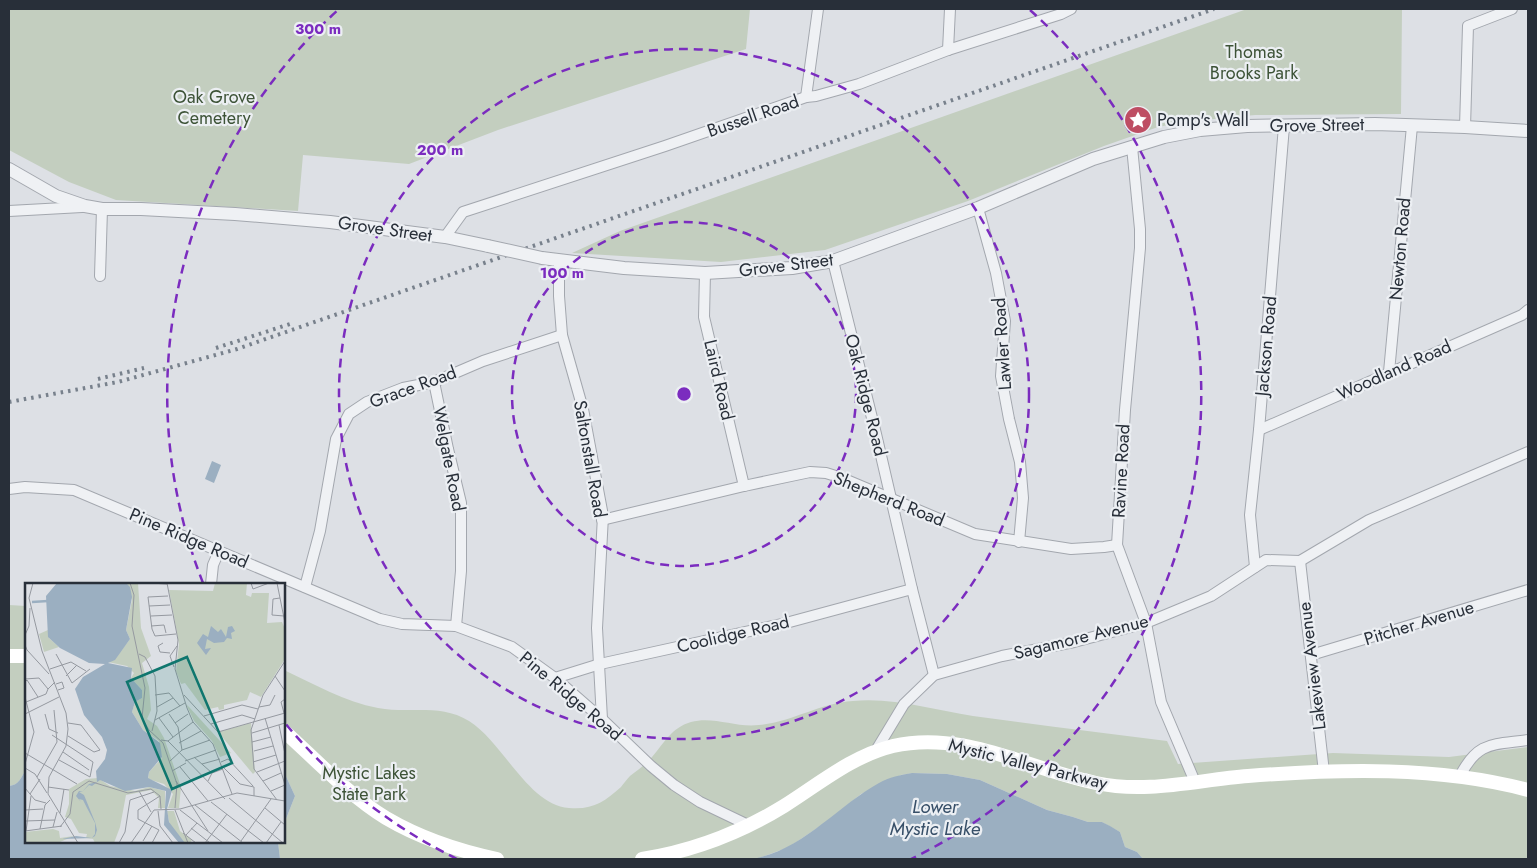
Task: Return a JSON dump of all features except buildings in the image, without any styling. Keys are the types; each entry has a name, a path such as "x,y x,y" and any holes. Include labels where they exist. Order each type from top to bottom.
{"main road":[{"path":"9,656 25,656"},
{"path":"285,732 354,793 385,817 416,833 459,850 497,859"},
{"name":"Mystic Valley Parkway","path":"642,859 669,855 701,846 748,825 785,805 849,764 875,752 910,743 945,743 979,748 1102,784 1144,788 1246,776 1324,772 1460,776 1504,783 1528,790"}],"street":[{"path":"806,97 818,9"},
{"path":"948,50 950,9"},
{"name":"Bussell Road","path":"444,237 462,212 665,146 806,97 859,84 948,50 1061,14 1071,9"},
{"path":"1465,126 1468,26 1512,9"},
{"name":"Grove Street","path":"9,169 56,196 102,209 235,214 330,222 444,237 559,261 624,268 706,273 792,268 833,261 978,208 1093,159 1200,130 1375,124 1465,126 1528,131"},
{"name":"Jackson Road","path":"1255,567 1250,515 1259,430 1284,126"},
{"name":"Newton Road","path":"1389,372 1412,126"},
{"name":"Ravine Road","path":"1132,147 1140,229 1140,248 1124,419 1117,545 1146,623 1161,702 1195,782"},
{"name":"Grove Street","path":"9,211 86,206"},
{"name":"Lawler Road","path":"978,208 996,273 1004,322 1001,376 1020,462 1023,498 1019,542"},
{"path":"100,276 102,209"},
{"name":"Saltonstall Road","path":"559,261 562,335 583,409 596,472 602,520 597,628 602,719"},
{"name":"Oak Ridge Road","path":"833,261 934,676"},
{"name":"Laird Road","path":"706,273 704,317 744,486"},
{"name":"Woodland Road","path":"1259,430 1522,315 1528,310"},
{"name":"Grace Road","path":"305,587 320,531 336,439 350,414 367,402 403,388 434,382 483,361 562,335"},
{"name":"Welgate Road","path":"434,382 461,503 461,571 456,626"},
{"path":"1300,561 1369,520 1528,452"},
{"name":"Shepherd Road","path":"602,520 810,472 826,473 842,478 975,534 1072,549 1117,545"},
{"name":"Pine Ridge Road","path":"9,489 25,487 74,490 380,619 402,624 456,626 512,647 555,678 674,785 700,802 748,825"},
{"path":"211,583 213,565 219,551"},
{"name":"Sagamore Avenue","path":"875,752 904,704 934,676 1002,656 1074,642 1146,623 1211,596 1266,560 1300,561"},
{"name":"Lakeview Avenue","path":"1300,561 1324,772"},
{"name":"Coolidge Road","path":"555,678 600,664 786,623 912,589"},
{"name":"Pitcher Avenue","path":"1310,655 1528,590"},
{"path":"1460,776 1468,760 1487,745 1528,740"}],"green space":[{"name":"Oak Grove Cemetery","path":"9,9 750,9 746,49 498,130 409,164 303,155 298,211 116,200 69,182 9,150"},
{"name":"Thomas Brooks Park","path":"1247,9 1402,9 1401,114 1255,115 1184,122 1158,127 1104,146 968,201 825,250 721,262 572,253 620,231"},
{"path":"9,605 25,606 25,771 17,783 9,786"},
{"name":"Mystic Lakes State Park","path":"285,670 354,702 390,710 447,712 469,721 493,743 528,785 554,804 569,808 585,808 598,804 609,797 649,760 673,732 691,722 708,720 742,725 759,725 783,720 841,702 868,700 898,702 973,716 1167,741 1178,764 1333,753 1449,757 1528,747 1528,859 1143,859 1137,852 1125,847 1120,832 1102,822 1088,822 1047,810 980,780 947,774 913,773 901,775 861,794 829,820 789,847 759,858 280,859 278,843 285,843 285,821 295,796 285,774"}],"water":[{"path":"212,461 221,465 214,483 205,479"},
{"path":"25,771 25,843 278,843 280,859 9,859 9,786 17,783"},
{"name":"Lower Mystic Lake","path":"912,773 947,774 980,780 1047,810 1088,822 1102,822 1120,832 1125,847 1137,852 1143,859 750,859 768,855 785,848 879,783"},
{"path":"285,774 295,796 285,821"}],"railway":[{"path":"9,402 118,382 237,349 1214,9"},
{"path":"216,348 290,324"},
{"path":"98,379 144,368"}],"place":[{"name":"Pomp's Wall","path":"1138,120"}]}
